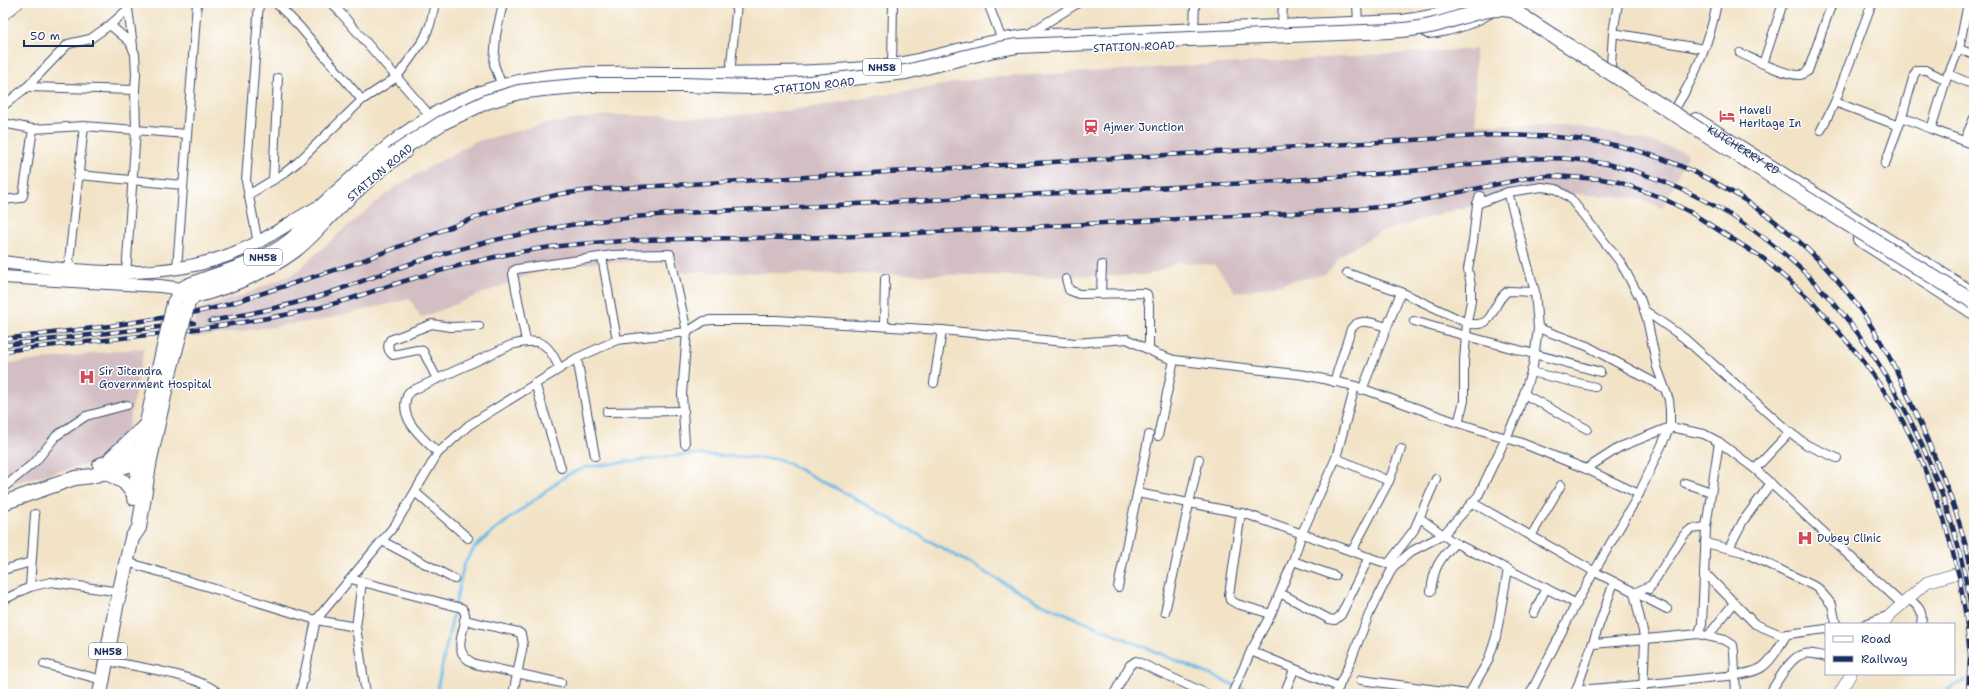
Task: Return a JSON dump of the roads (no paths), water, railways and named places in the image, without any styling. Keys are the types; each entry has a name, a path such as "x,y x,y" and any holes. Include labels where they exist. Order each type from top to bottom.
{"highway":[{"name":"STATION ROAD","path":"188,297 242,281 267,269 294,251 315,234 328,209 377,164 394,142 443,109 475,95 502,86 543,77 572,74 730,74 837,71 892,66 1002,40 1023,37 1401,22 1434,18 1468,4"},
{"name":"STATION ROAD","path":"377,164 450,123 486,107 535,94 592,90 739,91 801,88 880,79 1034,49 1151,47 1236,40 1347,37 1439,30 1470,22 1497,4"},
{"name":"KUTCHERRY RD","path":"1497,4 1554,30 1974,295"},
{"path":"1497,4 1519,21 1567,53 1974,312"},
{"path":"377,164 391,153 467,110 519,92 588,85 751,87 800,84 906,72 1006,48 1390,31 1423,28 1497,4 1514,12 1804,197 1974,302"},
{"name":"NH58","path":"132,538 139,528 146,426 188,297 202,279 256,260 283,246 328,209"},
{"name":"NH58","path":"101,687 116,607 132,538 131,528 135,495 162,377"},
{"path":"106,467 146,426"},
{"path":"3,503 145,455"},
{"path":"106,467 124,482 135,495"}],"main road":[{"name":"STATION ROAD","path":"3,262 68,270 126,274 161,272 216,260 258,243 301,215 328,209"},
{"path":"3,277 188,297"}],"street":[{"path":"3,15 18,3"},
{"path":"177,268 182,185 197,3"},
{"path":"258,243 246,181 259,3"},
{"path":"276,3 299,26 362,100"},
{"path":"332,3 426,111"},
{"path":"248,194 273,180 298,162 362,100 397,77 424,39 430,25 435,3"},
{"path":"502,86 494,64 494,57 496,35 503,3"},
{"path":"730,74 737,3"},
{"path":"892,66 893,3"},
{"path":"988,3 1002,40"},
{"path":"1023,37 1078,3"},
{"path":"1194,30 1195,3"},
{"path":"1282,26 1283,3"},
{"path":"1357,3 1358,24"},
{"path":"1611,65 1613,33 1618,3"},
{"path":"1676,107 1685,92 1704,50 1713,25 1717,3"},
{"path":"1763,64 1783,3"},
{"path":"1740,53 1763,64 1792,74 1800,75 1808,71 1832,3"},
{"path":"1821,130 1835,102 1872,3"},
{"path":"1931,129 1947,77 1959,49 1968,3"},
{"path":"1468,4 1470,22"},
{"path":"3,106 26,87 68,44 90,39 110,25 130,6"},
{"path":"126,274 136,130 136,74 130,6"},
{"path":"110,25 130,42 133,50"},
{"path":"1613,33 1704,50"},
{"path":"1959,49 1974,55"},
{"path":"1885,164 1902,117 1914,75 1917,70 1926,70 1974,85"},
{"path":"273,180 278,78"},
{"path":"26,87 135,90"},
{"path":"1835,102 1899,126"},
{"path":"1902,117 1974,145"},
{"path":"1964,141 1974,118"},
{"path":"3,123 33,129 84,126 187,134"},
{"path":"68,270 84,126"},
{"path":"3,200 21,198 23,196 33,129"},
{"path":"79,175 182,185"},
{"path":"1458,423 1464,401 1464,361 1472,286 1468,269 1478,200 1508,192 1542,187 1556,189 1570,198 1620,263 1640,298 1655,361 1670,410 1670,427 1639,494 1576,604 1530,694"},
{"path":"1431,591 1435,568 1449,539 1478,496 1517,415 1531,372 1535,354 1538,328 1535,292 1508,192"},
{"path":"526,341 513,274 513,271 517,268 602,257 670,254 687,332 682,394 685,444"},
{"path":"602,257 618,340"},
{"path":"1102,265 1102,294"},
{"path":"1347,274 1401,292 1467,323 1477,326 1489,320 1498,300 1508,291 1535,292"},
{"path":"884,326 885,278"},
{"path":"1066,278 1069,290 1074,293 1147,294 1149,306 1149,350"},
{"path":"1233,692 1251,651 1271,614 1280,593 1302,533 1336,458 1359,388 1387,327 1401,292"},
{"path":"1644,310 1684,338 1706,356 1790,432 1807,445 1838,458"},
{"path":"300,694 316,620 382,541 415,492 438,453 470,425 535,382 577,358 618,340 687,332 704,321 776,320 884,326 1075,343 1127,340 1174,360 1304,375 1359,388 1458,423 1519,442 1586,469 1639,494"},
{"path":"1334,382 1351,329 1355,324 1359,321 1364,321 1387,327"},
{"path":"1414,321 1466,337 1600,372"},
{"path":"437,379 423,351 417,350 393,355 388,346 390,340 432,324 450,327 479,326"},
{"path":"1538,328 1587,346 1664,388"},
{"path":"934,384 942,330"},
{"path":"438,453 411,425 405,408 405,399 409,392 511,345 526,341 538,342 546,346 551,350 559,367"},
{"path":"577,358 594,456"},
{"path":"1158,436 1174,360"},
{"path":"1531,372 1595,388"},
{"path":"535,382 561,468"},
{"path":"1524,394 1587,429"},
{"path":"3,488 36,461 56,436 86,416 126,405"},
{"path":"607,412 684,411"},
{"path":"1586,469 1620,447 1670,427 1704,434 1719,442 1755,469 1908,601 1922,611 1923,617 1921,623"},
{"path":"1755,469 1790,432"},
{"path":"1118,587 1149,435"},
{"path":"1698,634 1702,625 1706,527 1719,442"},
{"path":"1352,551 1389,481 1401,449"},
{"path":"1336,458 1389,481"},
{"path":"1165,612 1188,502 1199,459"},
{"path":"1251,651 1337,691 1391,565 1420,518 1436,479"},
{"path":"1685,483 1711,492"},
{"path":"1729,548 1743,521 1771,483"},
{"path":"1531,536 1561,485"},
{"path":"415,492 468,538"},
{"path":"1137,493 1241,513 1391,565"},
{"path":"1473,502 1595,572 1667,609"},
{"path":"1241,513 1229,595 1230,600 1237,604 1271,614"},
{"path":"30,587 35,514"},
{"path":"1420,518 1449,539 1576,604"},
{"path":"1643,598 1684,535 1691,529 1706,527"},
{"path":"1391,565 1412,551 1449,539"},
{"path":"382,541 454,579"},
{"path":"1705,543 1729,548 1755,557 1818,588 1832,605 1836,623"},
{"path":"1280,593 1329,619 1335,620 1341,615 1369,557"},
{"path":"1293,561 1335,576"},
{"path":"3,570 31,562"},
{"path":"127,562 316,620 356,627"},
{"path":"1361,680 1468,694 1488,661 1496,637 1508,569"},
{"path":"1704,572 1755,624 1781,635 1825,629"},
{"path":"1870,623 1887,620 1927,582 1955,574"},
{"path":"351,579 462,608 464,611 464,620 460,650 466,660 475,664 561,683"},
{"path":"3,600 30,587 51,582 120,592"},
{"path":"362,582 356,627 366,694"},
{"path":"1614,582 1594,644 1575,692 1643,690 1735,675 1760,668 1770,659 1787,634"},
{"path":"1634,593 1652,585"},
{"path":"1534,613 1546,588"},
{"path":"1634,593 1644,640 1643,690"},
{"path":"1708,636 1734,603"},
{"path":"464,620 518,632 521,634 523,645 513,694"},
{"path":"1594,644 1698,634 1726,640 1732,645 1736,694"},
{"path":"1769,694 1789,665 1797,657 1803,654 1812,653 1825,657"},
{"path":"106,661 173,674 196,682 219,694"},
{"path":"1114,694 1130,665 1136,661 1207,694"},
{"path":"44,664 101,687"},
{"path":"1284,694 1294,670"},
{"path":"1839,694 1851,675"}],"waterway":[{"path":"436,694 464,564 475,547 567,475 586,467 689,454 779,459 843,492 1038,602 1234,685 1259,694"},
{"path":"1939,694 1964,681"}],"tunnel":[{"path":"1955,574 1974,567"}],"railway":[{"path":"3,339 110,326 192,313 223,306 353,264 493,211 560,194 591,190 1495,135 1555,137 1585,140 1646,153 1677,164 1736,194 1764,213 1790,234 1815,256 1837,280 1860,309 1881,342 1904,386 1937,462 1952,502 1965,543 1974,584"},
{"path":"210,321 240,316 300,302 413,263 511,236 596,221 691,213 1312,179 1399,172 1532,158 1586,160 1614,165 1643,174 1691,194 1735,218 1774,246 1810,278 1843,314 1872,354 1898,397 1921,443 1939,486 1953,529 1969,595 1972,618"},
{"path":"3,351 159,334 276,317 325,306 398,283 473,262 512,253 551,247 590,243 667,239 860,236 1349,210 1398,205 1532,177 1552,176 1601,179 1619,182 1662,198 1690,212 1764,259 1814,303 1861,358 1896,408 1916,447 1944,519 1960,580 1970,655 1968,694"},
{"path":"3,345 194,323"}],"place":[{"name":"Haveli Heritage In","path":"1727,116"},
{"name":"Ajmer Junction","path":"1091,127"},
{"name":"Sir Jitendra Government Hospital","path":"87,377"},
{"name":"Dubey Clinic","path":"1805,538"}]}
